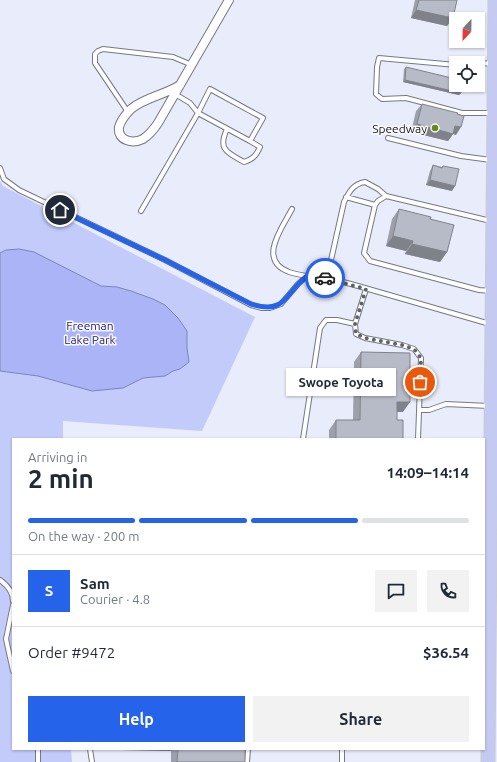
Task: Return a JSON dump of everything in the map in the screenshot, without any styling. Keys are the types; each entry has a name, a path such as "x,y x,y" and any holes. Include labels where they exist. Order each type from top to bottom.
{"main road":[{"path":"488,762 486,740 490,628 487,500 494,414 492,292 495,238 495,0"}],"street":[{"path":"180,85 144,100 128,112 122,120 120,126 119,132 122,137 126,141 138,141 148,135 158,123 192,65 229,0"}],"lane":[{"path":"128,112 95,63 95,54 98,51 103,49 173,56 192,65"},
{"path":"449,64 379,58 377,67 376,94 382,99 406,98 462,113 494,113"},
{"path":"485,64 494,63"},
{"path":"141,211 210,89 263,118 250,141"},
{"path":"175,94 190,103 198,112 260,147 257,155 244,162 226,152 222,144 226,129"},
{"path":"388,138 462,156 494,161"},
{"path":"0,168 4,179 19,190 165,260 251,304 262,308 270,308 281,304 307,276"},
{"path":"327,278 344,202 354,185 365,182 378,189 386,196 494,222"},
{"path":"386,196 375,205 364,247 364,253 370,261 479,290 492,292"},
{"path":"346,197 375,205"},
{"path":"292,209 275,241 273,254 277,265 288,272 327,278 492,325"},
{"path":"366,289 355,324 356,334 365,338 402,345 414,349 421,358 418,438"},
{"path":"303,438 320,328 326,320 337,320 355,324"},
{"path":"419,410 429,410 446,404 494,414"},
{"path":"0,580 5,583 12,593"},
{"path":"12,610 6,638 12,666"},
{"path":"38,750 38,762"},
{"path":"90,750 92,762"},
{"path":"248,750 248,762"},
{"path":"342,750 342,762"}],"green space":[{"name":"Freeman Lake Park","path":"0,181 3,186 255,317 202,431 63,421 63,438 12,438 12,750 71,750 72,762 0,762"}],"shaded area":[{"path":"19,249 34,252 101,286 117,287 131,291 165,305 178,318 187,331 189,362 180,369 165,376 143,378 123,388 92,391 38,376 0,371 0,253 6,250"}],"building":[{"path":"419,0 457,0 454,12 449,12 449,17 416,10"},
{"path":"406,67 449,77 449,90 405,80"},
{"path":"422,104 458,113 457,114 464,116 461,127 455,126 453,134 417,124"},
{"path":"433,165 442,168 443,166 459,169 455,186 430,180"},
{"path":"399,209 431,217 430,219 454,225 447,252 412,244 413,241 393,236"},
{"path":"361,352 410,353 410,402 397,402 397,420 403,420 403,438 336,438 336,420 360,420"},
{"path":"178,750 245,750 245,762 177,762"}],"way so far":[{"path":"325,278 366,289 355,324 356,334 365,338 402,345 414,349 421,358 420,382"}],"place":[{"name":"Speedway","path":"435,128"},
{"name":"Swope Toyota","path":"420,382"}],"route":[{"path":"60,210 165,260 251,304 262,308 270,308 281,304 307,276 325,278"}]}
